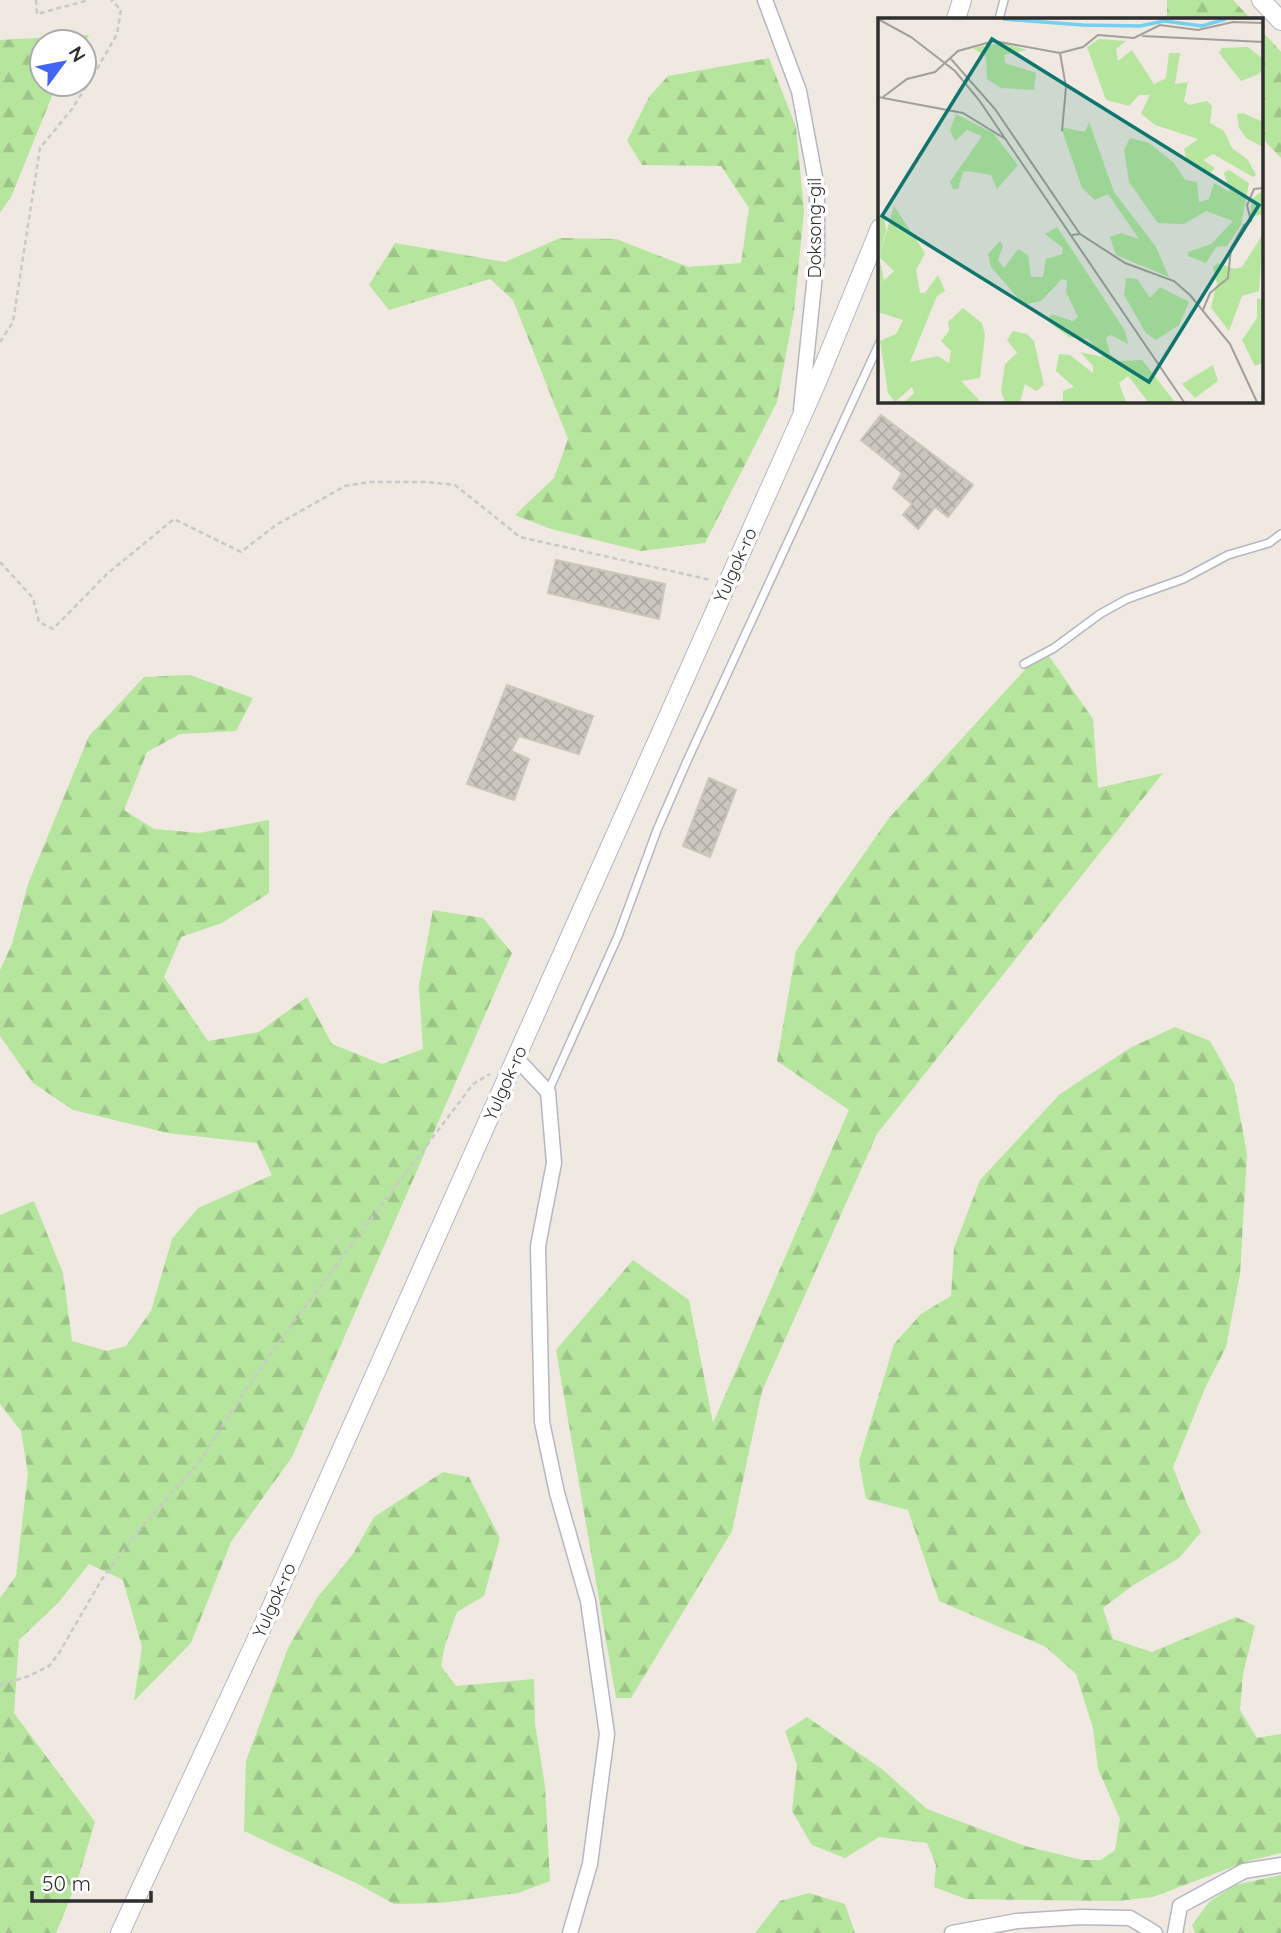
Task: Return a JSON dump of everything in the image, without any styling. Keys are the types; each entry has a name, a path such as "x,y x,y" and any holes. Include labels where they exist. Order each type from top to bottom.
{"street":[{"name":"Doksong-gil","path":"765,0 799,91 817,188 817,255 800,421"},
{"path":"956,18 962,0"},
{"path":"1261,0 1281,21"},
{"name":"Yulgok-ro","path":"120,1933 270,1610 800,421 878,233"},
{"path":"516,1058 548,1092 554,1163 538,1246 542,1422 557,1493 588,1601 607,1734 590,1864 570,1933"},
{"path":"1175,1933 1180,1906 1244,1871 1281,1866"},
{"path":"952,1933 1017,1921 1081,1917 1130,1918 1155,1933"}],"lane":[{"path":"999,18 1004,0"},
{"path":"548,1092 618,936 657,830 687,761 878,346"},
{"path":"1024,664 1054,648 1100,614 1127,599 1183,579 1228,555 1269,544 1281,534"}],"path":[{"path":"36,0 37,14 89,0"},
{"path":"0,342 13,322 40,148 72,109 117,34 121,10 111,0"},
{"path":"0,562 33,598 39,622 52,629 107,574 174,519 241,552 276,525 345,486 369,482 427,482 455,485 520,537 727,583"},
{"path":"0,1685 49,1666 102,1579 140,1529 201,1460 292,1324 464,1095 473,1084 516,1058"}],"green space":[{"path":"1167,0 1233,0 1250,18 1167,18"},
{"path":"1264,33 1281,52 1281,158 1264,140"},
{"path":"28,38 28,98 51,98 11,197 0,213 0,40"},
{"path":"769,58 796,127 804,211 794,312 777,402 705,543 641,551 551,529 515,515 554,478 568,439 513,300 490,279 389,310 369,285 395,243 505,262 560,238 616,239 688,267 741,263 749,208 721,166 642,165 627,141 649,97 668,76"},
{"path":"1044,649 1093,719 1098,788 1163,773 877,1134 762,1391 732,1531 631,1698 616,1698 556,1350 633,1260 689,1300 713,1423 849,1110 777,1061 796,951 889,818"},
{"path":"190,675 253,698 236,731 180,734 147,752 124,810 154,829 199,833 269,820 269,893 222,923 181,937 164,977 208,1041 259,1032 307,997 332,1044 382,1064 423,1049 419,985 433,910 483,918 512,953 292,1457 231,1542 191,1643 134,1701 142,1647 123,1580 89,1564 58,1603 19,1640 14,1713 95,1822 77,1882 56,1933 0,1933 0,1598 16,1576 28,1473 21,1431 0,1404 0,1215 34,1201 63,1273 72,1341 107,1351 126,1346 151,1311 172,1239 198,1208 272,1175 257,1143 168,1133 73,1110 33,1083 0,1036 0,970 12,944 28,884 89,736 144,677"},
{"path":"1175,1027 1210,1041 1234,1084 1247,1154 1240,1274 1226,1347 1206,1386 1173,1467 1201,1532 1179,1558 1132,1586 1103,1608 1113,1639 1152,1652 1236,1617 1255,1626 1243,1674 1240,1710 1257,1738 1281,1734 1281,1853 1248,1861 1153,1897 1118,1901 966,1899 934,1887 936,1865 927,1843 879,1837 845,1858 812,1845 792,1811 797,1765 785,1731 807,1717 883,1770 927,1809 1025,1846 1082,1860 1101,1860 1115,1850 1120,1819 1098,1769 1093,1728 1076,1674 1046,1647 939,1601 908,1510 866,1499 859,1461 894,1344 921,1314 951,1296 954,1248 980,1180 1060,1094 1130,1048"},
{"path":"443,1472 469,1477 500,1538 484,1596 457,1612 445,1645 441,1666 456,1686 534,1679 535,1724 545,1786 550,1881 518,1893 441,1903 394,1904 358,1884 244,1831 246,1761 288,1648 317,1598 353,1554 374,1517"},
{"path":"1281,1875 1281,1933 1195,1933 1192,1925 1209,1902 1235,1885"},
{"path":"809,1893 845,1904 855,1933 755,1933 780,1901"}],"building":[{"path":"881,415 973,485 948,517 935,507 918,529 903,515 912,504 893,488 902,473 861,440"},
{"path":"556,560 665,584 659,619 548,593"},
{"path":"507,685 593,716 579,754 519,736 511,751 529,759 514,800 467,784"},
{"path":"709,778 736,790 710,857 683,846"}]}
